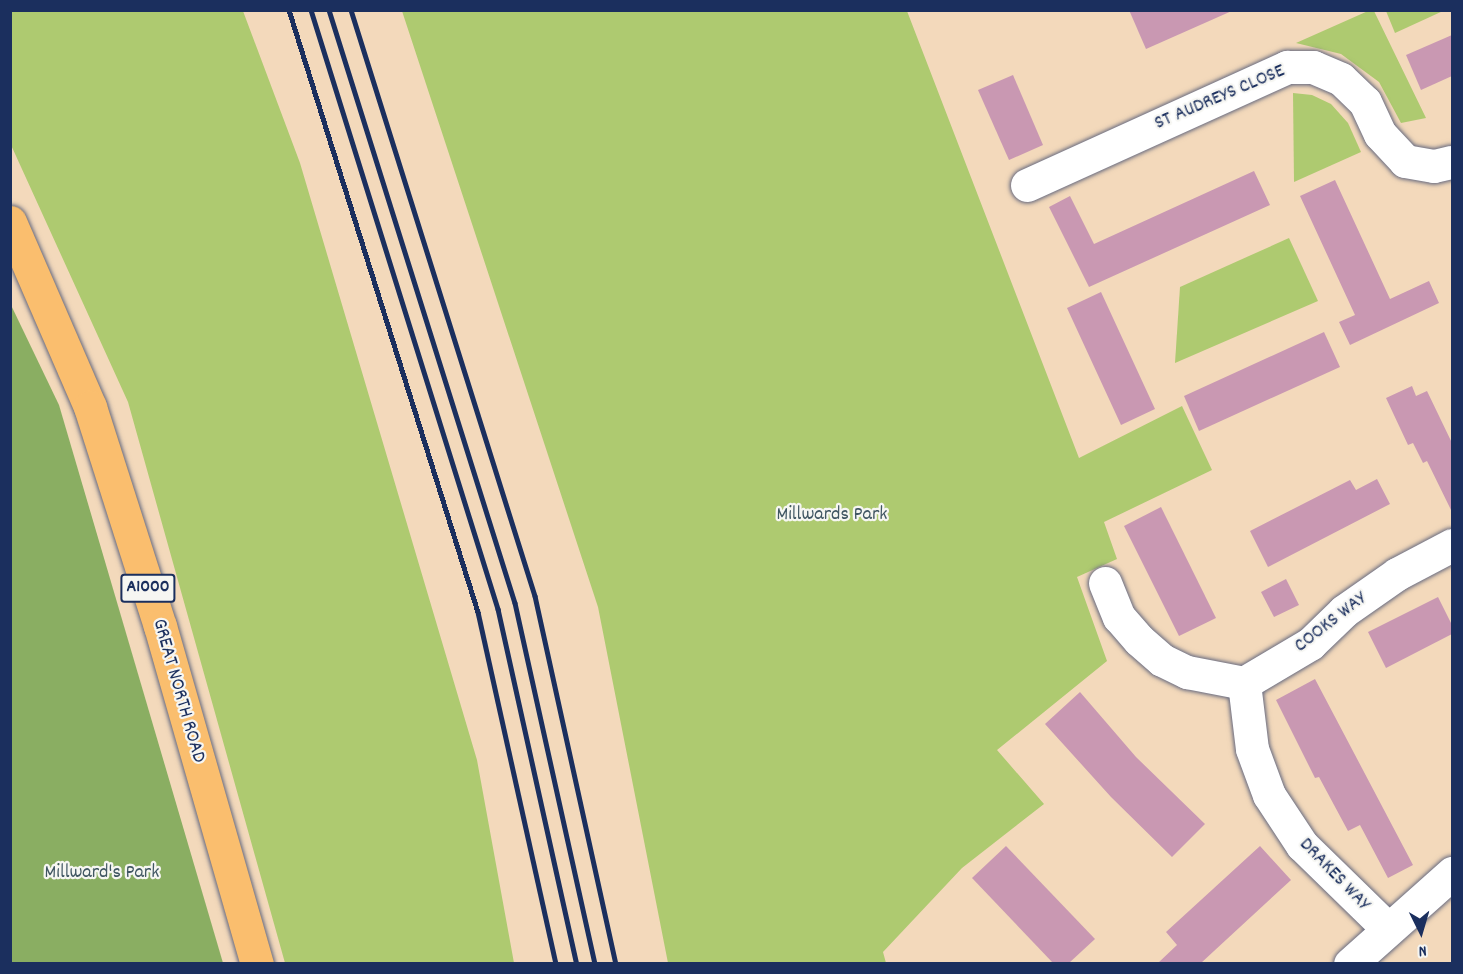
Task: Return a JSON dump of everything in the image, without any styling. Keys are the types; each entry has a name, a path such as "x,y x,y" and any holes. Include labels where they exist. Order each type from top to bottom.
{"main road":[{"name":"GREAT NORTH ROAD","path":"10,222 90,407 160,626 257,963"}],"street":[{"name":"ST AUDREYS CLOSE","path":"1027,185 1287,67 1313,67 1341,79 1365,102 1380,134 1405,161 1434,166 1452,162"},
{"name":"COOKS WAY","path":"1244,683 1310,644 1344,611 1397,574 1452,546"},
{"path":"1105,583 1119,617 1139,640 1162,660 1187,672 1244,683"},
{"name":"DRAKES WAY","path":"1244,683 1252,749 1269,795 1302,845 1388,929"},
{"path":"1350,963 1452,873"}],"green space":[{"path":"10,11 243,11 300,163 477,760 514,963 285,963 128,402 11,145"},
{"name":"Millwards Park","path":"402,11 907,11 1079,458 1182,406 1212,470 1104,522 1117,559 1077,577 1107,661 997,750 1044,804 962,868 883,952 886,963 668,963 598,607"},
{"path":"1368,11 1374,11 1426,118 1401,123 1379,82 1341,54 1296,43"},
{"path":"1386,11 1443,11 1395,33"},
{"path":"1293,93 1312,95 1331,104 1348,123 1361,152 1294,182"},
{"path":"1289,238 1318,301 1175,363 1180,287"},
{"name":"Millward's Park","path":"10,303 59,405 223,963 11,963"}],"building":[{"path":"1129,10 1234,10 1146,49"},
{"path":"1452,35 1452,76 1421,90 1406,55"},
{"path":"1013,75 1043,145 1009,160 978,90"},
{"path":"1254,171 1270,205 1089,287 1049,207 1070,196 1094,244"},
{"path":"1335,180 1390,299 1429,281 1439,303 1350,345 1339,322 1355,315 1300,196"},
{"path":"1101,292 1155,409 1121,425 1067,308"},
{"path":"1324,332 1340,367 1199,431 1184,396"},
{"path":"1412,386 1416,396 1427,391 1452,443 1452,512 1427,461 1423,463 1413,443 1408,445 1386,398"},
{"path":"1377,479 1390,504 1268,567 1250,531 1350,480 1356,490"},
{"path":"1161,507 1216,618 1179,636 1124,526"},
{"path":"1286,579 1299,605 1274,617 1261,592"},
{"path":"1438,597 1452,625 1452,634 1386,668 1368,632"},
{"path":"1315,679 1413,865 1388,878 1360,825 1348,831 1319,777 1315,778 1276,700"},
{"path":"1080,692 1136,757 1205,824 1172,857 1111,797 1045,724"},
{"path":"1006,846 1095,939 1069,963 1053,963 972,878"},
{"path":"1260,846 1291,880 1201,963 1158,963 1177,945 1166,932"}],"railway":[{"path":"289,10 478,612 556,964"},
{"path":"311,10 498,609 577,964"},
{"path":"329,10 515,603 595,964"},
{"path":"351,10 535,596 616,964"}]}
